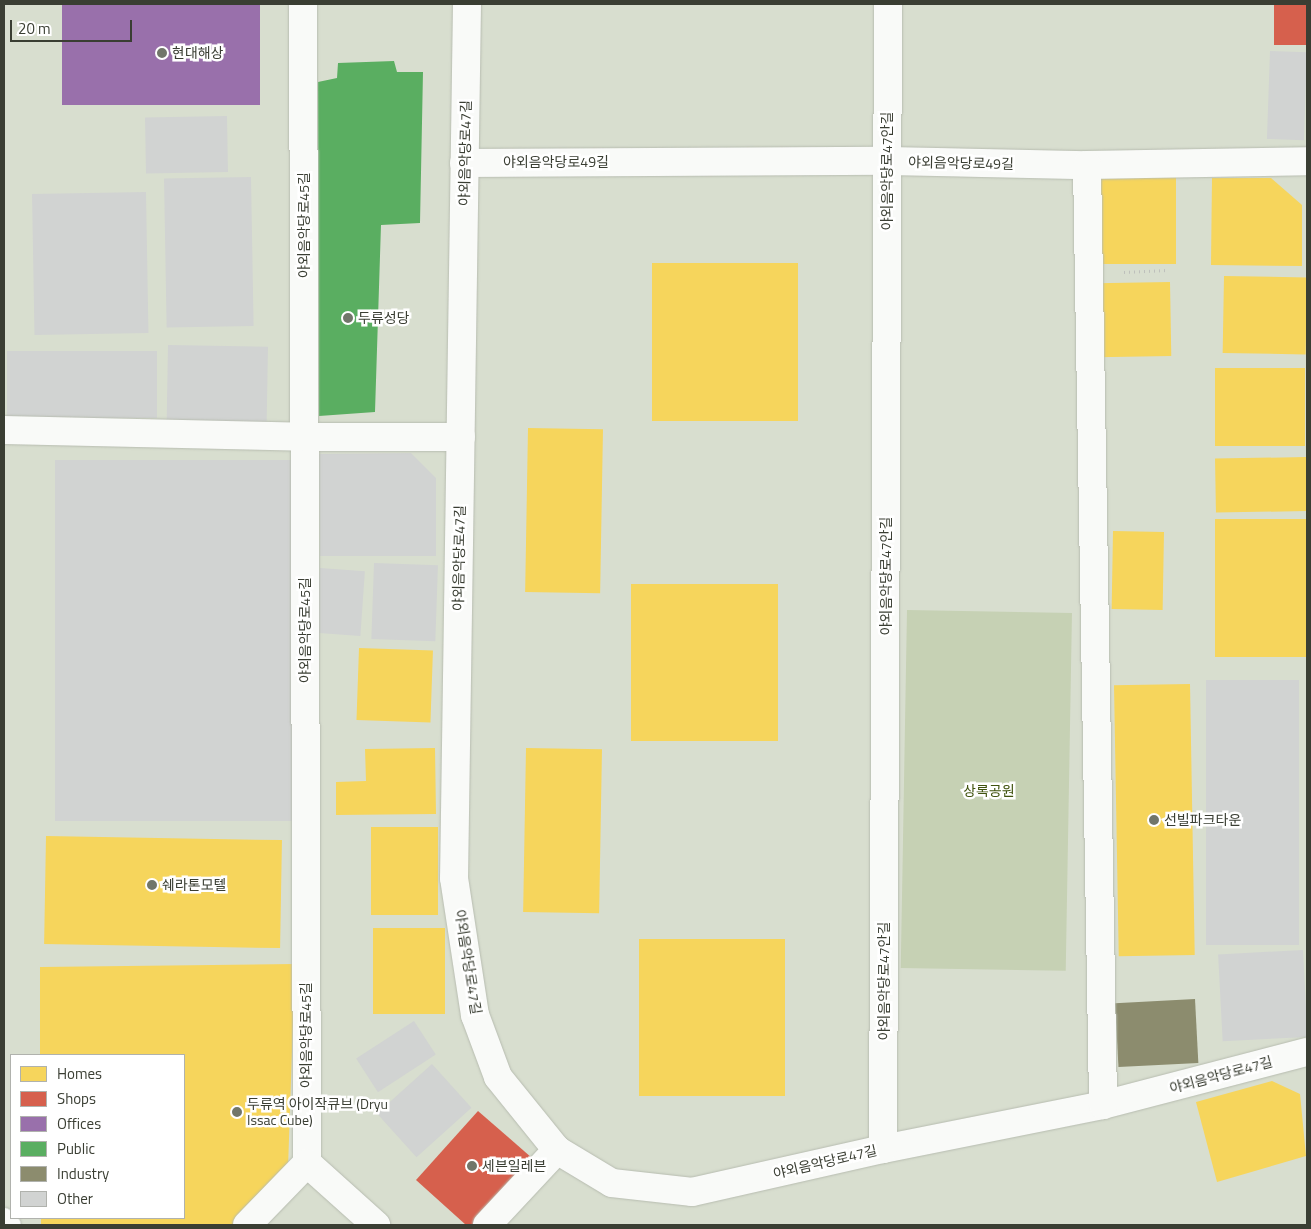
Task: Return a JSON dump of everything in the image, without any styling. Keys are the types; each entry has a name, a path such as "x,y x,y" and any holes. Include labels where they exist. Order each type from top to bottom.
{"street":[{"name":"야외음악당로45길","path":"303,4 307,1163"},
{"name":"야외음악당로47길","path":"467,4 454,878 478,1024 498,1077 557,1150 612,1183 692,1192 883,1149 1103,1105 1307,1052"},
{"name":"야외음악당로47안길","path":"883,1149 888,4"},
{"name":"야외음악당로49길","path":"464,163 888,161 1087,165 1307,161"},
{"path":"1087,165 1103,1105"},
{"path":"4,430 304,437 461,437"},
{"path":"487,1225 557,1150"},
{"path":"247,1225 307,1163 376,1225"}],"lane":[{"path":"4,1219 10,1225"}],"path":[{"path":"1089,273 1168,270"}],"green space":[{"name":"상록공원","path":"907,610 1072,613 1066,971 901,968"}],"building: Homes":[{"path":"1095,177 1176,177 1176,264 1095,264"},
{"path":"1212,178 1271,178 1302,205 1302,266 1211,265"},
{"path":"652,263 798,263 798,421 652,421"},
{"path":"1224,276 1307,277 1306,354 1223,353"},
{"path":"1170,282 1171,356 1097,357 1096,283"},
{"path":"1215,368 1305,368 1305,446 1215,446"},
{"path":"528,428 603,429 600,593 525,592"},
{"path":"1306,457 1307,511 1216,513 1215,459"},
{"path":"1215,519 1307,519 1307,657 1215,657"},
{"path":"1113,531 1164,532 1163,610 1112,609"},
{"path":"631,584 778,584 778,741 631,741"},
{"path":"359,648 433,651 430,723 356,720"},
{"name":"선빌파크타운","path":"1190,684 1195,955 1119,956 1114,685"},
{"path":"435,748 436,814 336,815 336,782 366,781 365,749"},
{"path":"526,748 602,749 599,913 523,912"},
{"path":"371,827 438,827 438,915 371,915"},
{"path":"46,836 282,840 280,948 44,944"},
{"path":"373,928 445,928 445,1014 373,1014"},
{"path":"639,939 785,939 785,1096 639,1096"},
{"name":"두류역 아이작큐브 (Dryu Issac Cube)","path":"295,964 288,1168 233,1225 41,1225 41,1219 185,1219 185,1054 40,1054 40,967"},
{"path":"1272,1081 1300,1094 1306,1156 1217,1182 1196,1102"}],"building: Shops":[{"path":"1274,4 1307,4 1307,45 1274,45"},
{"path":"478,1111 532,1158 472,1225 466,1225 416,1180"}],"building: Offices":[{"name":"현대해상","path":"62,4 260,4 260,105 62,105"}],"building: Public":[{"name":"두류성당","path":"394,61 397,72 423,72 420,223 381,225 375,412 319,416 318,82 337,78 338,63"}],"building: Industry":[{"path":"1195,999 1198,1063 1118,1067 1115,1003"}],"building: Other":[{"path":"1270,51 1307,52 1304,140 1267,139"},
{"path":"227,116 228,172 146,173 145,117"},
{"path":"251,177 254,326 167,327 164,179"},
{"path":"146,192 148,333 34,335 32,194"},
{"path":"168,345 268,347 267,425 167,423"},
{"path":"7,351 157,351 157,418 7,418"},
{"path":"411,453 436,478 436,556 320,556 319,454"},
{"path":"55,460 293,460 293,821 55,821"},
{"path":"374,563 438,565 435,641 371,639"},
{"path":"320,568 365,571 360,636 315,633"},
{"path":"1206,680 1299,680 1299,945 1206,945"},
{"path":"1303,950 1307,1037 1223,1041 1218,954"},
{"path":"414,1021 436,1055 378,1092 356,1059"},
{"path":"432,1064 471,1108 416,1157 377,1114"}],"place":[{"name":"현대해상","path":"162,53"},
{"name":"두류성당","path":"348,318"},
{"name":"선빌파크타운","path":"1154,820"},
{"name":"쉐라톤모텔","path":"152,885"},
{"name":"두류역 아이작큐브 (Dryu Issac Cube)","path":"237,1112"},
{"name":"세븐일레븐","path":"472,1166"}]}
